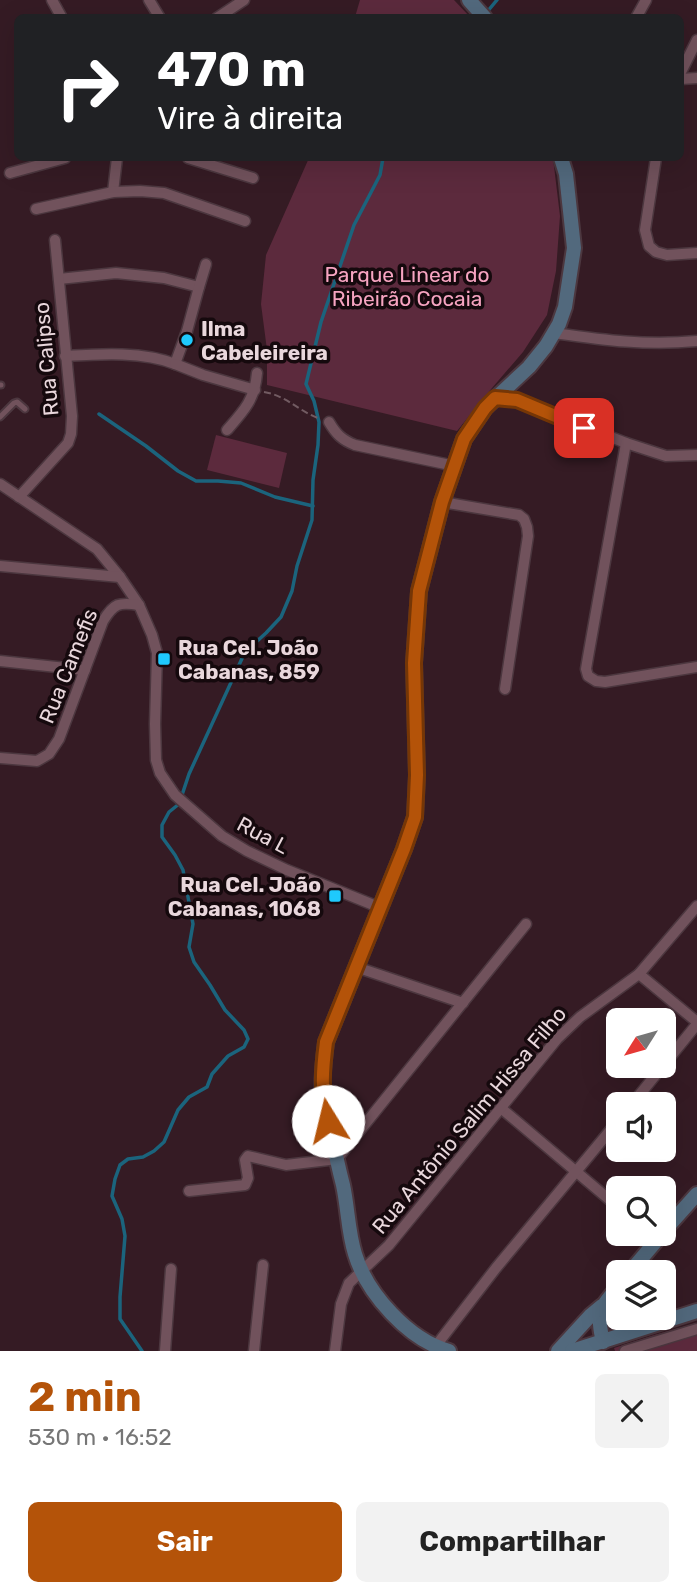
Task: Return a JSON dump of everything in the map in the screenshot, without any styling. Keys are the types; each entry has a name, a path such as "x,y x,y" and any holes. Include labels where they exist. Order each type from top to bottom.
{"main road":[{"path":"442,1349 407,1329 381,1302 361,1272 354,1252 323,1097 326,1042 415,817 417,775 414,663 419,591 442,502 464,439 485,408 528,367 554,333 565,307 574,248 566,174 562,161"},
{"path":"676,1216 697,1194"},
{"path":"639,1260 650,1246"},
{"path":"558,1351 606,1301"},
{"path":"602,1306 600,1327 604,1346"},
{"path":"572,1351 604,1346 697,1311"}],"street":[{"path":"223,14 244,0"},
{"path":"684,66 697,40"},
{"path":"10,173 54,161"},
{"path":"113,191 117,161"},
{"path":"198,161 253,178"},
{"path":"656,161 645,229 649,246 656,252 667,255 697,253"},
{"path":"36,209 113,191 140,191 164,193 245,221"},
{"name":"Rua Calipso","path":"19,497 70,439 72,416 55,240"},
{"path":"175,364 206,264"},
{"path":"59,279 116,273 164,278 199,286"},
{"path":"554,333 634,344 697,341"},
{"path":"65,356 110,355 165,360 203,375 255,390"},
{"path":"227,429 244,410 255,390 257,373"},
{"path":"510,383 517,400"},
{"path":"495,398 517,400 666,456 697,455"},
{"path":"328,422 344,441 355,445 455,466"},
{"path":"626,443 587,657 588,676 605,682 697,667"},
{"name":"Rua L","path":"0,484 97,549 139,605 157,653 156,760 160,773 176,795 222,836 247,851 381,908"},
{"path":"442,502 519,515 527,527 528,536 505,689"},
{"path":"0,566 120,577"},
{"name":"Rua Camefis","path":"0,758 37,761 49,754 59,739 109,610 124,603 139,605"},
{"path":"0,661 85,670"},
{"name":"Rua Antônio Salim Hissa Filho","path":"335,1351 341,1304 349,1283 389,1245 557,1039 580,1017 639,974 697,906"},
{"path":"189,1191 242,1187 248,1178 245,1160 248,1156 286,1165 337,1159 526,924"},
{"path":"356,967 463,1003"},
{"path":"639,974 697,1023 642,1092"},
{"path":"502,1109 606,1196"},
{"path":"442,1349 496,1268 606,1136"},
{"path":"254,1351 264,1265"},
{"path":"165,1351 171,1269"},
{"path":"625,1351 697,1329"}],"lane":[{"path":"0,417 13,403 17,402 25,408"}],"path":[{"path":"255,390 276,394 304,412 328,422"}],"green space":[{"path":"360,0 454,0 467,14 356,14"},
{"name":"Parque Linear do Ribeirão Cocaia","path":"308,161 553,161 560,216 556,271 547,315 523,352 457,431 267,385 267,350 261,304 266,255"},
{"path":"216,435 287,453 279,488 207,470"},
{"path":"697,1323 697,1351 615,1351 614,1348"}],"waterway":[{"path":"487,12 497,0"},
{"path":"142,1351 120,1319 125,1236 122,1219 112,1196 115,1179 120,1165 128,1159 143,1157 164,1142 178,1110 189,1097 207,1087 212,1074 228,1056 244,1047 248,1039 244,1030 225,1010 194,962 189,947 193,924 183,870 162,837 162,825 169,812 179,804 189,774 245,652 281,617 292,591 312,520 313,480 318,445 319,422 306,384 321,322 354,225 380,175 382,161"},
{"path":"99,414 196,481 241,483 275,497 313,506"}],"place":[{"name":"Ilma Cabeleireira","path":"187,340"},
{"name":"Rua Cel. João Cabanas, 859","path":"164,659"},
{"name":"Rua Cel. João Cabanas, 1068","path":"335,896"}],"route":[{"path":"328,1121 323,1097 326,1042 415,817 417,775 414,663 419,591 442,502 464,439 474,422 495,398 517,400 584,428"}]}
